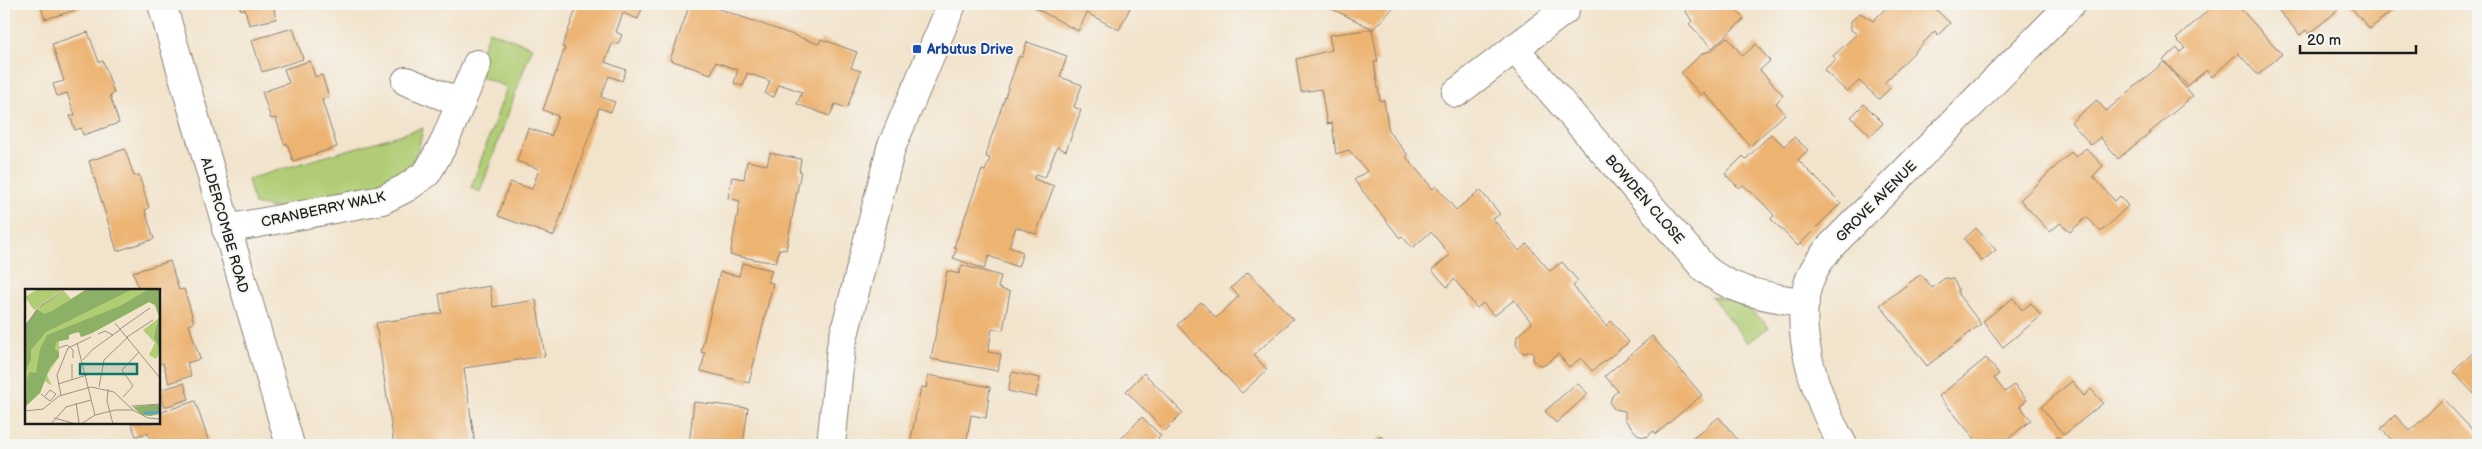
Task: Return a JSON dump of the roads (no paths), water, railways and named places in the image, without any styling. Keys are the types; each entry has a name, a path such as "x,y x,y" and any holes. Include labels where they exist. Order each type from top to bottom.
{"street":[{"name":"ALDERCOMBE ROAD","path":"162,4 290,445"},
{"path":"831,445 841,347 891,148 952,4"},
{"name":"GROVE AVENUE","path":"1843,445 1830,422 1809,366 1805,336 1805,303 1813,271 1829,248 2071,4"},
{"path":"1456,93 1565,10"},
{"name":"BOWDEN CLOSE","path":"1514,48 1704,268 1720,281 1752,294 1805,303"},
{"name":"CRANBERRY WALK","path":"226,229 382,200 406,188 427,173 443,145 477,64"},
{"path":"406,81 461,103"}],"place":[{"name":"Arbutus Drive","path":"917,49"}]}
